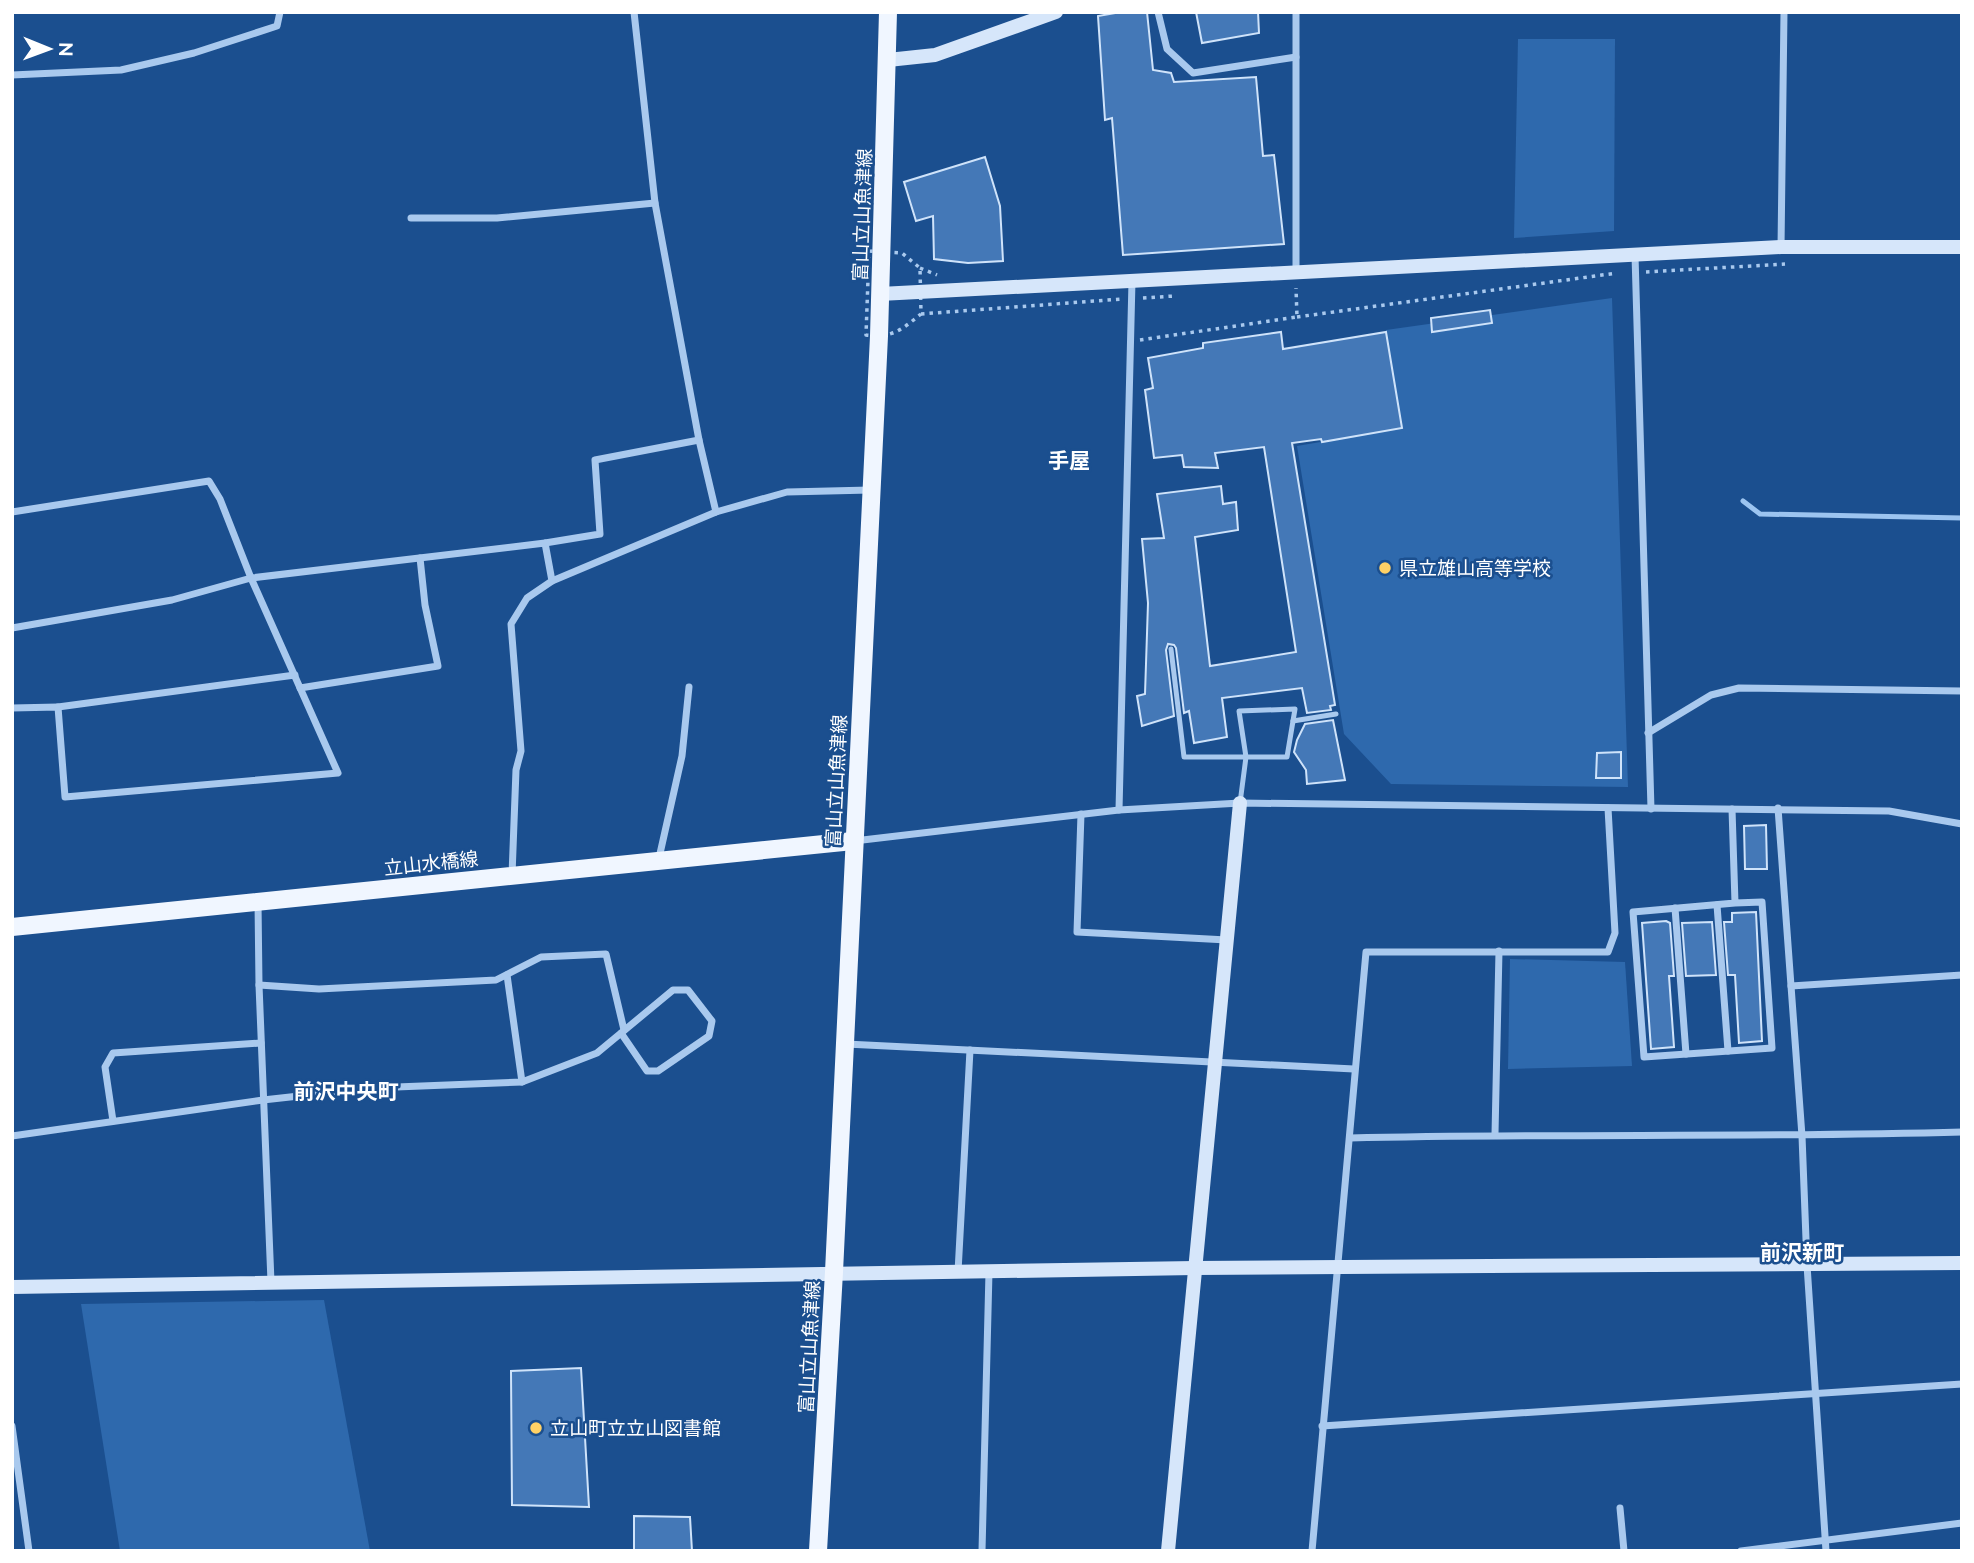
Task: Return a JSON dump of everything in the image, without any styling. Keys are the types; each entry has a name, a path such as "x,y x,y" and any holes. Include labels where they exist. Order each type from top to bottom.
{"main road":[{"name":"富山立山魚津線","path":"818,1551 834,1272 880,294 888,12"},
{"name":"立山水橋線","path":"12,927 853,841"}],"street":[{"path":"12,75 121,70 194,53 277,26 280,12"},
{"path":"634,12 655,203 699,440 716,512"},
{"path":"888,60 935,55 1056,12"},
{"path":"1158,12 1167,49 1193,74 1296,57"},
{"path":"1296,12 1296,274"},
{"path":"1781,247 1784,12"},
{"path":"411,218 497,218 655,203"},
{"path":"880,294 1781,247 1962,247"},
{"path":"1635,255 1651,808"},
{"path":"1119,810 1132,281"},
{"path":"12,628 172,600 251,578 600,534 596,460 699,440"},
{"path":"12,513 209,481 338,773 65,797 58,707"},
{"path":"512,875 516,770 521,751 511,624 527,598 552,581 716,512 787,492 871,490"},
{"path":"545,543 552,581"},
{"path":"300,688 438,666 425,605 420,558"},
{"path":"12,708 58,707 295,675"},
{"path":"658,861 682,756 689,687"},
{"path":"1648,733 1711,695 1739,688 1962,691"},
{"path":"1168,1551 1240,803"},
{"path":"853,841 1119,810 1240,803 1889,811 1962,824"},
{"path":"1312,1551 1366,952 1608,952 1615,933 1608,808"},
{"path":"1778,808 1802,1136 1807,1265 1826,1551"},
{"path":"1732,810 1735,903"},
{"path":"1082,814 1077,932 1228,940"},
{"path":"258,902 271,1282"},
{"path":"1762,902 1772,1048 1644,1058 1633,912 1717,905 1762,902"},
{"path":"1717,905 1728,1051"},
{"path":"1675,908 1686,1054"},
{"path":"1495,1134 1499,951"},
{"path":"12,1136 263,1100 372,1088 522,1082 597,1053 623,1031 673,990 688,990 712,1021 709,1036 658,1071 647,1071 623,1031 606,954 541,957 496,980 319,989 259,985"},
{"path":"507,975 522,1082"},
{"path":"1791,986 1962,975"},
{"path":"113,1121 105,1067 113,1053 261,1043"},
{"path":"845,1044 1354,1069"},
{"path":"958,1272 970,1050"},
{"path":"1350,1139 1495,1134 1802,1136 1962,1132"},
{"path":"12,1287 834,1272 1962,1263"},
{"path":"982,1551 989,1271"},
{"path":"1322,1426 1962,1384"},
{"path":"12,1426 29,1551"},
{"path":"1620,1508 1624,1551"},
{"path":"1741,1551 1962,1523"}],"lane":[{"path":"1171,649 1184,757 1246,757 1287,757 1295,709 1239,711 1246,757 1240,803"},
{"path":"1293,721 1336,714"}],"path":[{"path":"1130,342 1617,273 1792,264"},
{"path":"1296,274 1297,317"},
{"path":"921,314 1186,295"}],"shaded area":[{"path":"1518,39 1615,39 1614,231 1514,238"},
{"path":"1612,298 1628,787 1391,784 1344,734 1297,446 1402,428 1386,330"},
{"path":"1510,959 1625,962 1632,1066 1508,1069"},
{"path":"324,1300 370,1551 120,1551 81,1304"}],"building":[{"path":"1121,12 1147,12 1153,70 1171,73 1174,82 1256,77 1263,156 1274,155 1284,244 1123,255 1112,118 1105,120 1098,16"},
{"path":"1196,12 1258,12 1259,33 1202,43"},
{"path":"985,157 1000,206 1003,261 968,263 934,259 933,216 916,221 904,182"},
{"path":"1490,310 1492,323 1432,332 1431,318"},
{"path":"1281,332 1283,349 1386,332 1402,428 1322,442 1321,439 1292,443 1335,705 1330,706 1331,710 1307,713 1302,688 1222,698 1227,737 1194,743 1189,711 1184,713 1174,645 1168,644 1166,650 1174,716 1142,726 1137,696 1145,694 1148,603 1142,539 1164,538 1157,494 1221,486 1223,504 1236,502 1238,530 1195,537 1210,666 1296,652 1264,447 1215,453 1218,468 1184,467 1182,455 1154,458 1145,390 1153,388 1148,358 1203,348 1203,343"},
{"path":"1333,720 1345,780 1307,784 1306,770 1294,752 1297,740 1305,724"},
{"path":"1621,752 1621,778 1596,778 1597,753"},
{"path":"1766,825 1767,869 1745,869 1744,826"},
{"path":"1756,912 1762,1041 1739,1043 1735,975 1728,975 1724,922 1732,922 1732,913"},
{"path":"1712,922 1716,975 1686,976 1682,923"},
{"path":"1642,923 1670,923 1674,976 1669,976 1674,1047 1651,1049"},
{"path":"581,1368 589,1507 512,1505 511,1371"},
{"path":"634,1516 690,1517 692,1551 634,1551"}],"waterway":[{"path":"1743,501 1760,514 1962,518"}],"place":[{"name":"県立雄山高等学校","path":"1385,568"},
{"name":"立山町立立山図書館","path":"536,1428"}],"district":[{"name":"手屋","path":"1069,460"},
{"name":"前沢中央町","path":"346,1091"},
{"name":"前沢新町","path":"1802,1252"}]}
